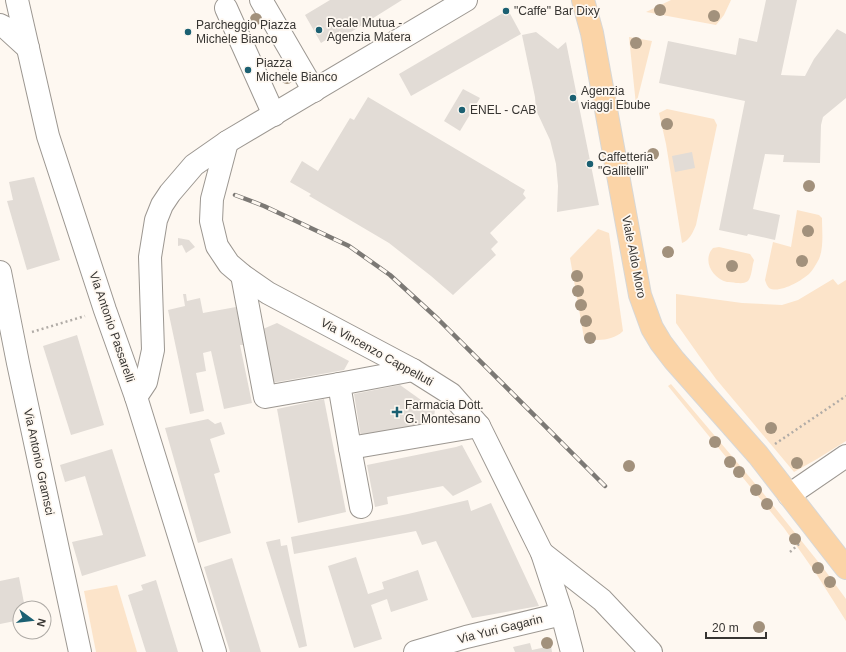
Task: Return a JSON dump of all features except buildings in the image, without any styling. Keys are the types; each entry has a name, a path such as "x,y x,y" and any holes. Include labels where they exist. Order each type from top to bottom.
{"main road":[{"name":"Viale Aldo Moro","path":"583,0 592,32 640,295 652,328 674,360 758,455 790,494 846,568"}],"street":[{"name":"Via Antonio Passarelli","path":"18,0 48,136 105,310 136,397 215,652"},
{"path":"261,0 314,91"},
{"path":"136,397 146,382 153,350 150,257 156,220 162,205 170,193 194,165 228,142 466,0"},
{"path":"229,3 274,115"},
{"path":"0,24 28,48"},
{"name":"Via Vincenzo Cappelluti","path":"228,142 212,199 211,221 217,246 229,264 242,275 268,292 413,370 451,394 479,426 542,553 562,614 572,652"},
{"name":"Via Antonio Gramsci","path":"0,272 8,322 80,652"},
{"path":"242,275 265,397 413,370"},
{"path":"339,384 361,507"},
{"path":"350,448 479,426"},
{"path":"790,494 846,456"},
{"path":"542,553 602,600 651,652"},
{"name":"Via Yuri Gagarin","path":"415,652 466,637 562,614"}],"path":[{"path":"8,322 105,310"},
{"path":"758,455 846,396"},
{"path":"790,552 804,539"}],"shaded area":[{"path":"671,0 731,0 724,15 716,25 646,12"},
{"path":"629,37 652,41 636,105"},
{"path":"667,109 714,119 717,125 696,225 689,238 682,243 666,144 659,113"},
{"path":"797,210 819,215 822,218 821,254 813,269 805,277 784,288 769,288 765,280 773,242 791,247"},
{"path":"598,229 609,233 623,331 610,338 600,340 584,338 570,258"},
{"path":"719,247 750,254 754,260 748,281 745,283 727,282 717,277 713,273 710,268 708,258 713,248"},
{"path":"833,279 838,285 846,280 846,441 794,472 716,379 676,323 676,294 742,303 782,305 798,300"},
{"path":"671,384 763,493 824,569 846,599 846,621 817,575 784,528 668,386"},
{"path":"117,585 137,652 96,652 84,591"}],"railway":[{"path":"235,195 264,206 349,246 390,275 438,319 605,486"}],"place":[{"name":"\"Caffe\" Bar Dixy","path":"506,11"},
{"name":"Reale Mutua - Agenzia Matera","path":"319,30"},
{"name":"Parcheggio Piazza Michele Bianco","path":"188,32"},
{"name":"Piazza Michele Bianco","path":"248,70"},
{"name":"Agenzia viaggi Ebube","path":"573,98"},
{"name":"ENEL - CAB","path":"462,110"},
{"name":"Caffetteria \"Gallitelli\"","path":"590,164"},
{"name":"Farmacia Dott. G. Montesano","path":"397,412"}]}
